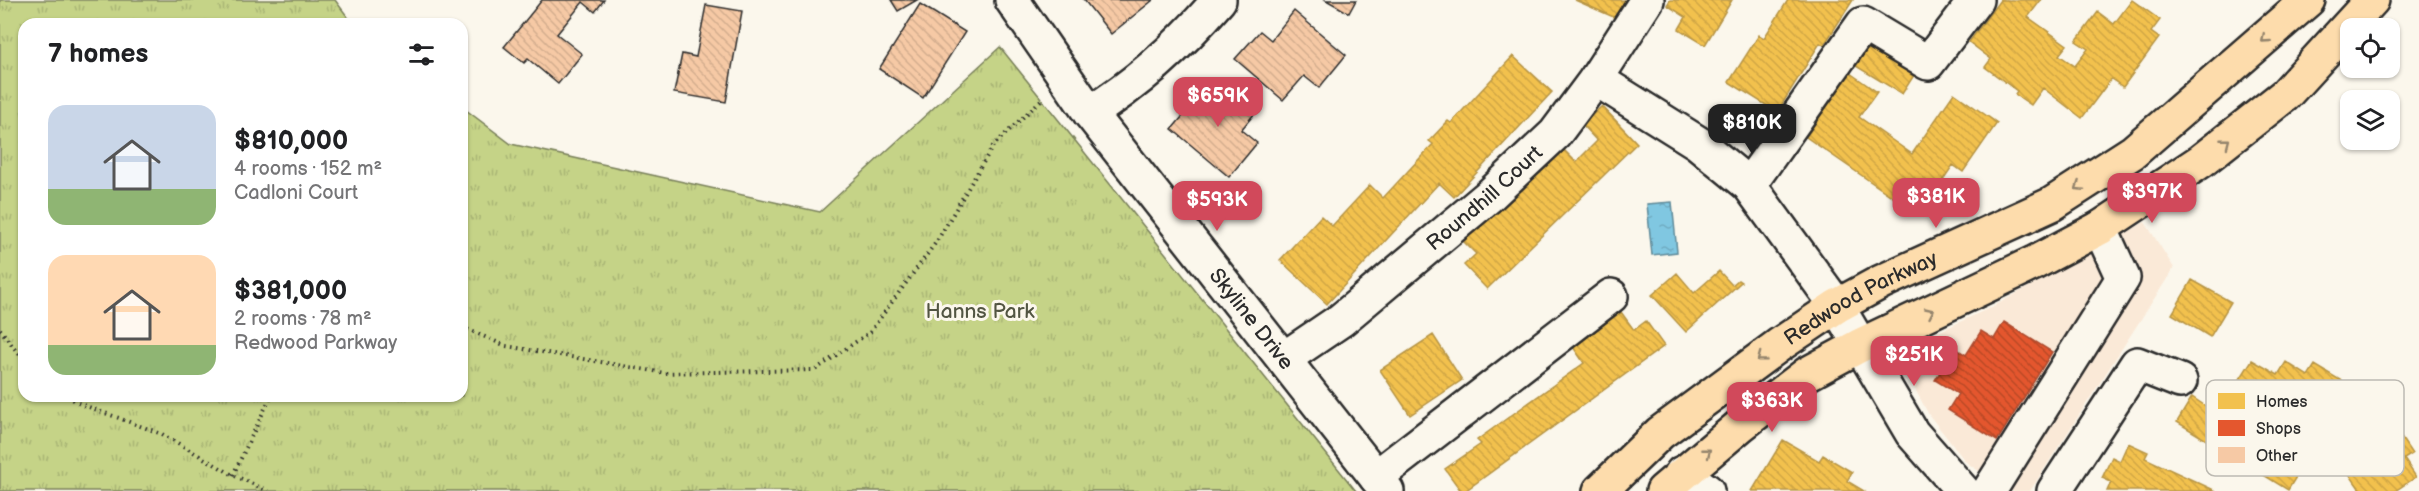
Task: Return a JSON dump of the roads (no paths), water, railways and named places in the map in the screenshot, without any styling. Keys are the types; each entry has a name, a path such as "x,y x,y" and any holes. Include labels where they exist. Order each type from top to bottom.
{"main road":[{"name":"Redwood Parkway","path":"1600,491 1660,434 1779,345 1837,306 1881,282 2052,204 2133,152 2308,0"},
{"name":"Redwood Parkway","path":"1684,485 1808,374 1859,346 2034,263 2100,228 2201,161 2285,95 2372,0"}],"street":[{"name":"Skyline Drive","path":"1012,0 1090,112 1285,358 1377,485"},
{"path":"1090,112 1119,95 1153,68 1196,28 1219,0"},
{"name":"Roundhill Court","path":"1285,358 1341,320 1489,196 1555,134 1596,79 1647,0"},
{"path":"1749,185 1870,12 1928,63 1976,0"},
{"path":"1596,79 1698,143 1749,185 1837,306 1912,433 1963,491"},
{"path":"1989,491 2123,278 2100,228"},
{"path":"1377,485 1611,296"},
{"path":"2054,491 2137,364 2180,381"}],"water":[{"path":"1672,202 1677,252 1652,255 1647,204"}],"park label":[{"name":"Hanns Park","path":"980,311"}]}
